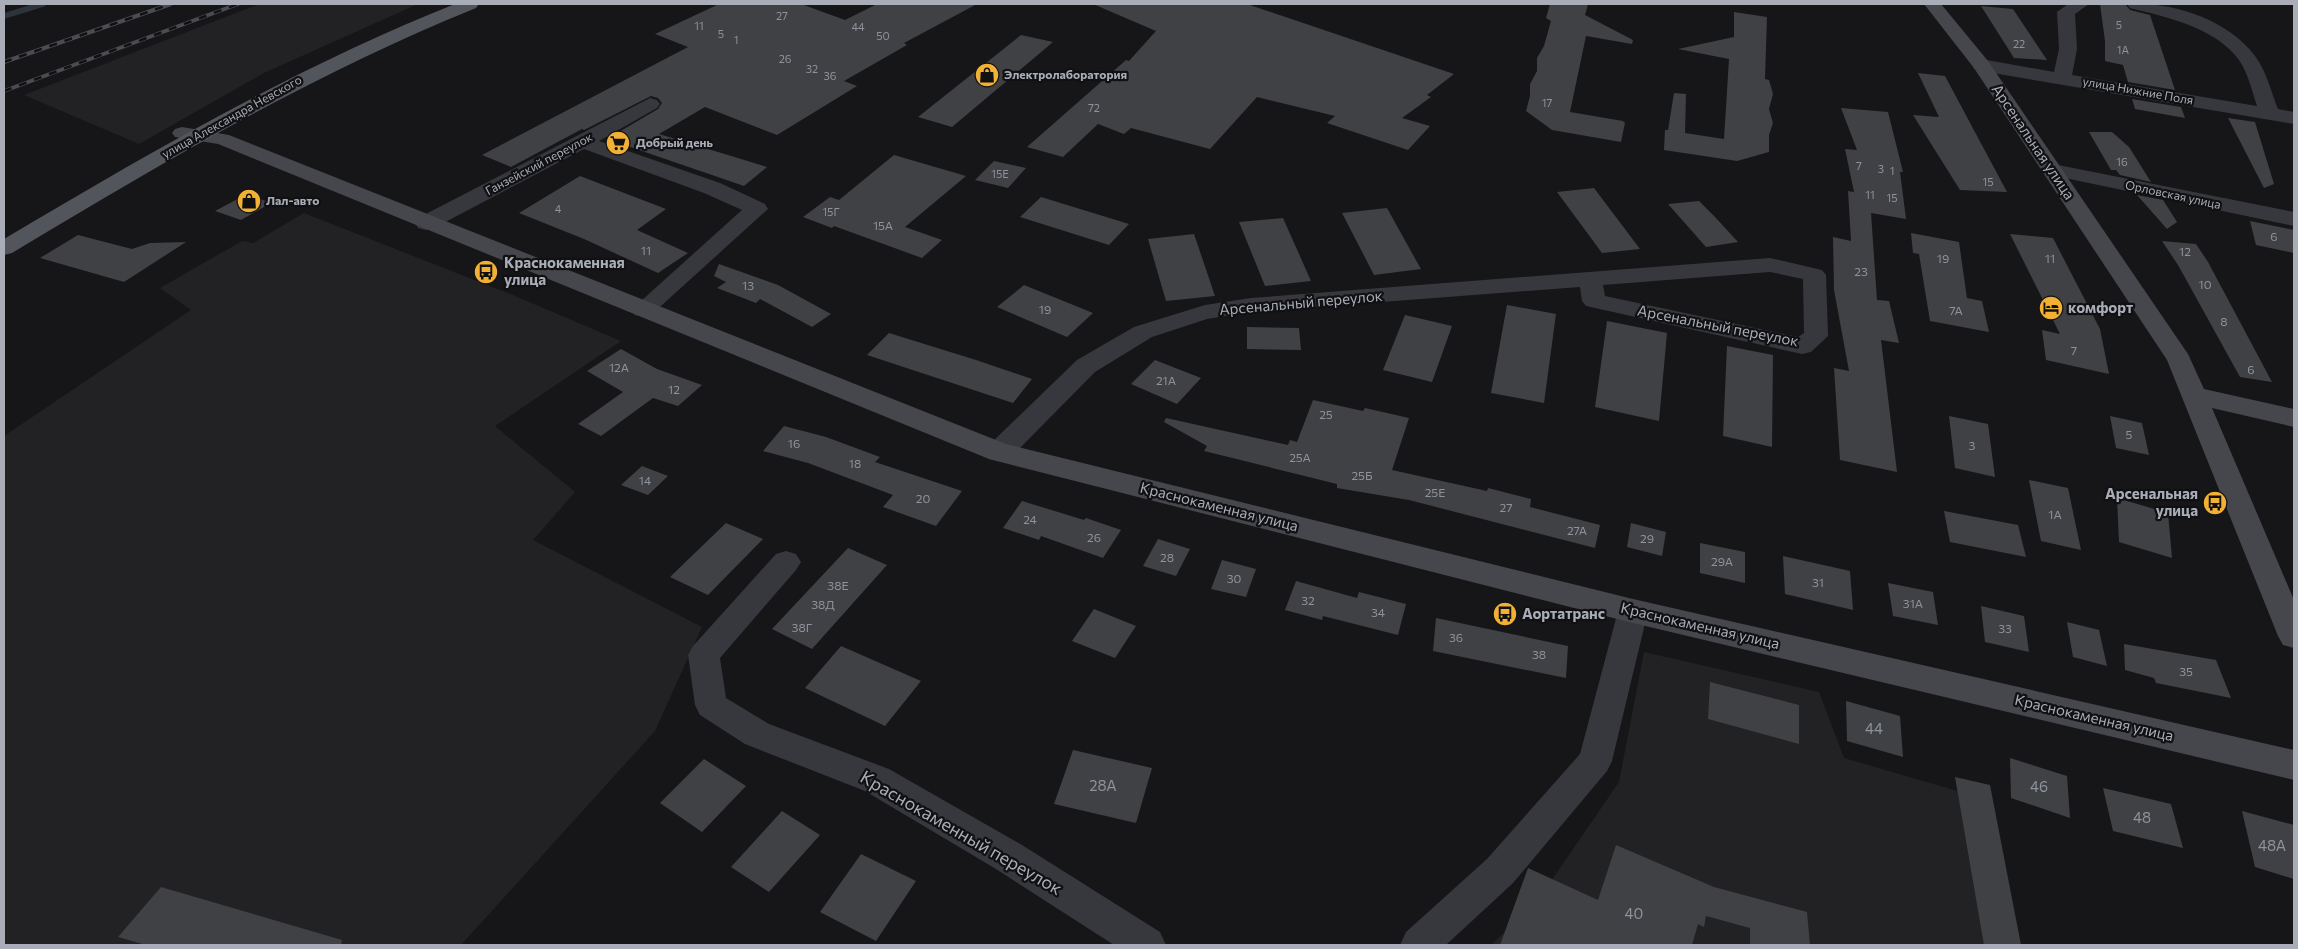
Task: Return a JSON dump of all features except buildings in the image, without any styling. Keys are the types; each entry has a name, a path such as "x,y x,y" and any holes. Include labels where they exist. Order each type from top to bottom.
{"main road":[{"path":"190,134 294,73 384,31 453,4"},
{"name":"улица Александра Невского","path":"4,234 190,134 397,33 470,4"},
{"name":"улица Александра Невского","path":"4,248 190,134"}],"street":[{"name":"Арсенальная улица","path":"1932,4 1981,65 2179,360 2294,636"},
{"path":"2062,78 2068,49 2066,12 2080,4"},
{"path":"2136,4 2183,16 2221,34 2248,59 2270,114"},
{"name":"улица Нижние Поля","path":"1981,65 2294,118"},
{"name":"Ганзейский переулок","path":"426,223 583,142 650,104"},
{"name":"Краснокаменная улица","path":"190,134 222,140 999,452 1633,611 2294,765"},
{"path":"583,142 712,188 757,209 643,310"},
{"name":"Орловская улица","path":"2053,170 2294,219"},
{"name":"Арсенальный переулок","path":"999,452 1086,366 1143,332 1205,312 1251,305 1770,265 1814,275 1816,336 1802,346 1594,301 1590,279"},
{"path":"2195,396 2294,418"},
{"name":"Краснокаменный переулок","path":"786,562 704,655 711,705 757,734 877,780 1009,857 1147,945"},
{"path":"1420,945 1500,871 1595,761 1633,611"}],"shaded area":[{"path":"259,4 418,4 264,73 139,144 24,95"},
{"path":"304,213 515,296 621,341 495,426 575,492 533,540 702,627 655,731 461,945 4,945 4,436 191,310 160,288 242,241 253,243"},
{"path":"1644,652 1819,692 1844,758 1985,799 2021,945 1491,945 1538,900 1619,782"}],"waterway":[{"path":"4,16 43,4"}],"railway":[{"path":"4,62 171,4"},
{"path":"4,91 238,4"}],"place":[{"name":"Электролаборатория","path":"987,75"},
{"name":"Добрый день","path":"618,143"},
{"name":"Лал-авто","path":"249,201"},
{"name":"Краснокаменная улица","path":"486,272"},
{"name":"комфорт","path":"2051,308"},
{"name":"Арсенальная улица","path":"2215,503"},
{"name":"Аортатранс","path":"1505,614"}]}
